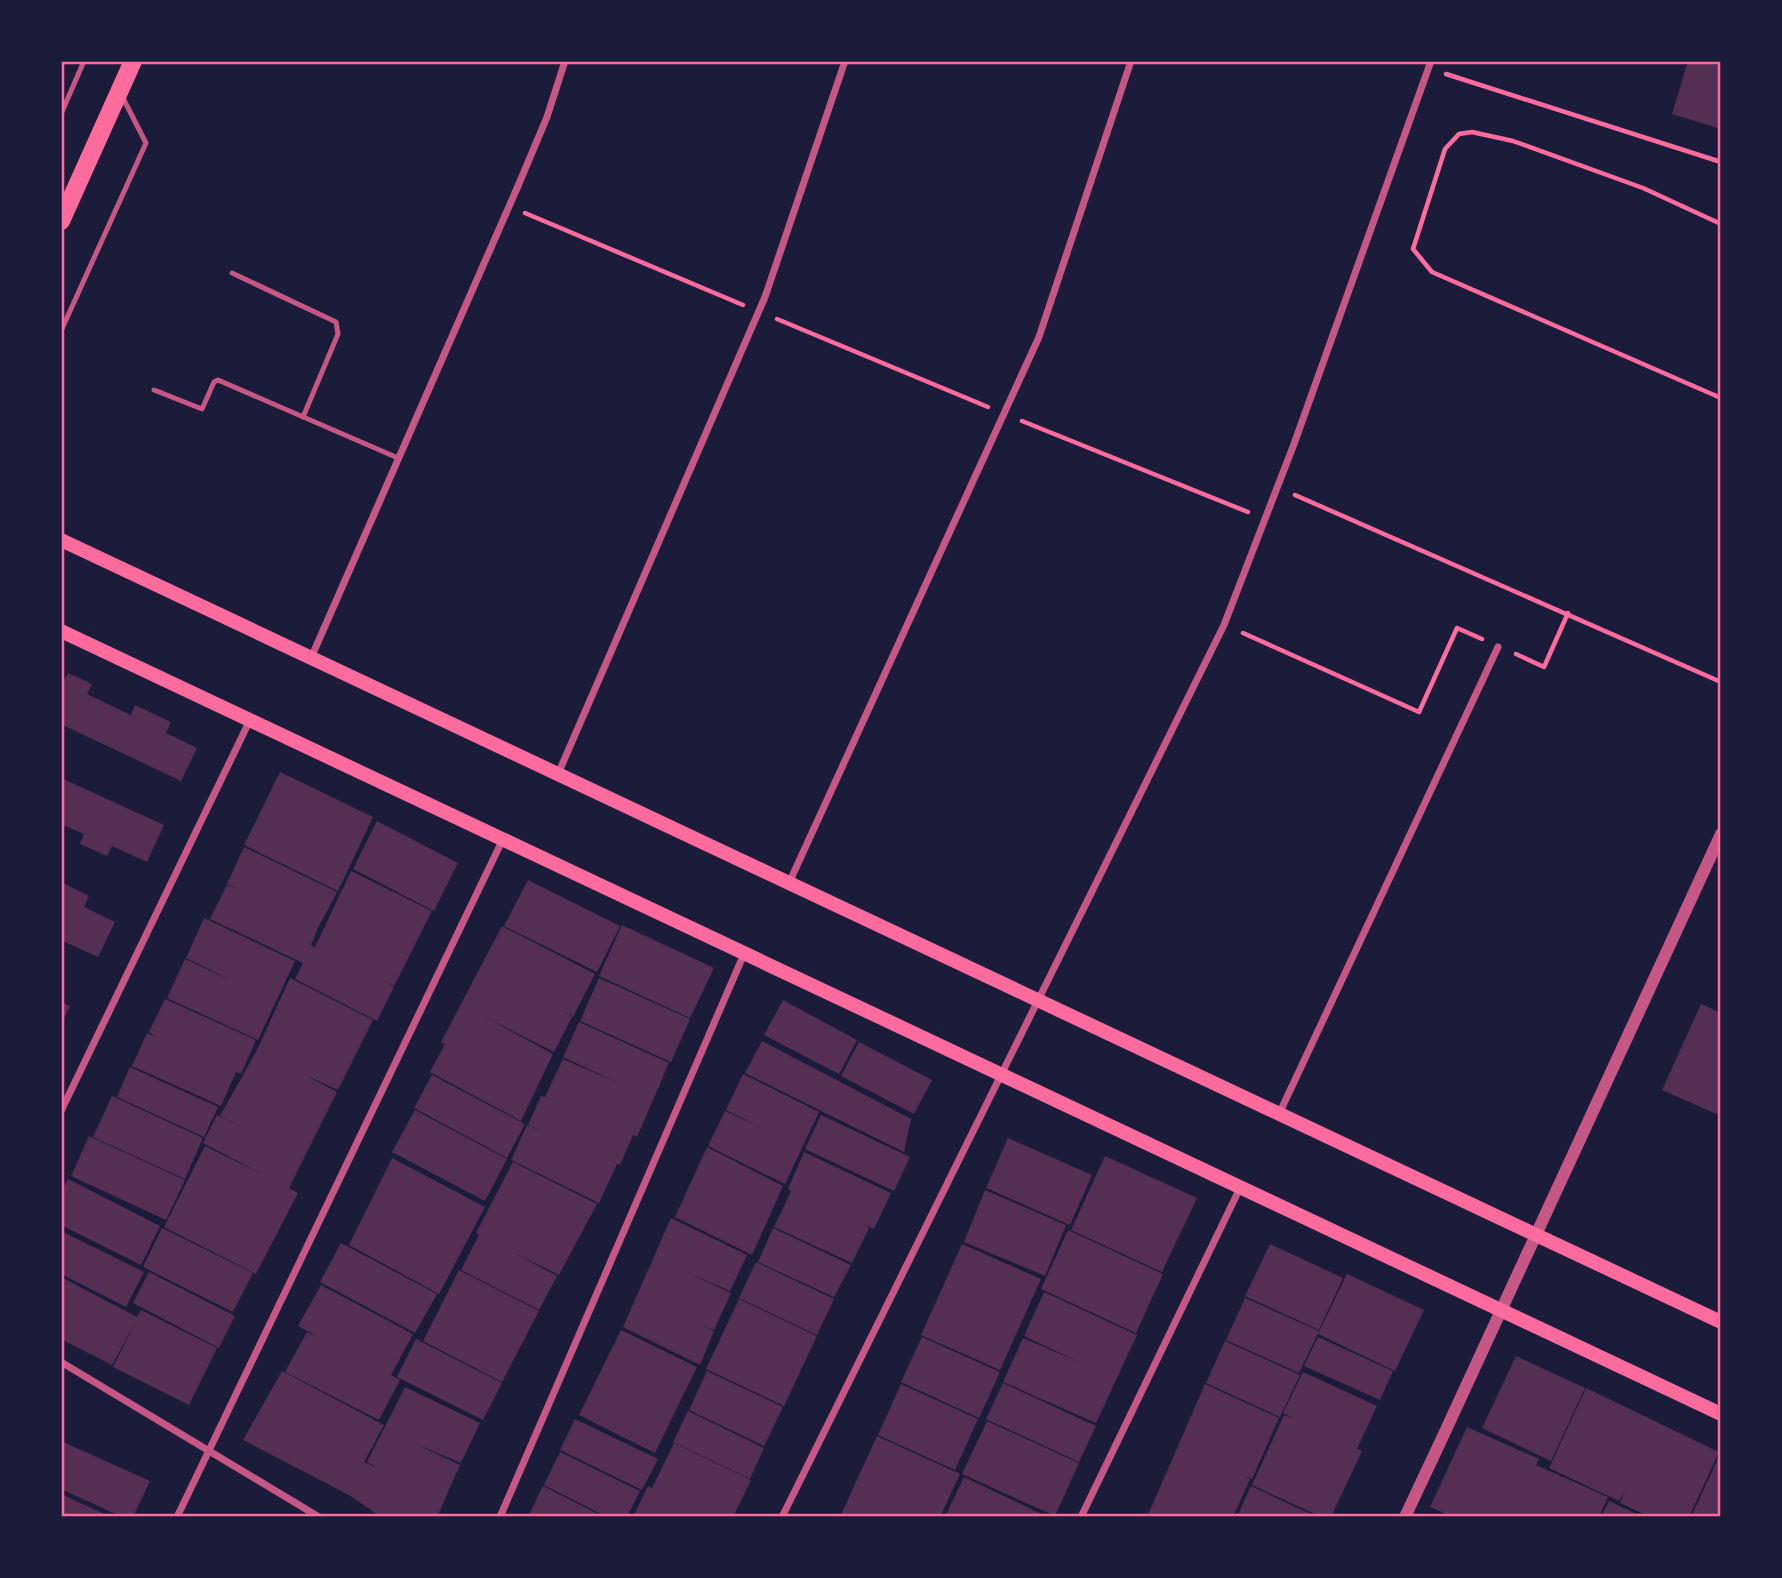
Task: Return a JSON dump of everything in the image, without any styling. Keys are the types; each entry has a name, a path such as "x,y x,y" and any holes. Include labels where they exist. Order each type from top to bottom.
{"main road":[{"path":"61,221 133,61"},
{"path":"61,540 1721,1322"},
{"path":"61,631 1721,1414"}],"street":[{"path":"310,658 509,207 547,117 565,61"},
{"path":"557,774 759,312 845,61"},
{"path":"789,883 1002,412 1039,337 1131,61"},
{"path":"782,1517 1224,625 1278,487 1430,65"},
{"path":"1279,1114 1498,647"},
{"path":"61,1111 250,719"},
{"path":"1405,1517 1500,1310 1538,1236 1721,834"},
{"path":"177,1517 503,839"},
{"path":"500,1517 744,954"},
{"path":"1081,1517 1240,1188"},
{"path":"61,1362 319,1517"}],"lane":[{"path":"61,114 85,61"},
{"path":"61,331 146,143 120,91"},
{"path":"232,273 336,322 338,334 303,417"},
{"path":"154,390 202,410 214,382 218,380 398,458"}],"path":[{"path":"1430,65 1721,162"},
{"path":"1721,223 1643,188 1513,142 1472,132 1459,134 1445,149 1413,249 1432,272 1721,398"},
{"path":"509,207 1265,519"},
{"path":"1278,487 1721,682"},
{"path":"1224,625 1419,712 1457,628 1544,667 1568,613"}],"building":[{"path":"1688,61 1721,61 1721,129 1672,114"},
{"path":"68,673 92,684 87,694 131,715 135,705 171,722 166,733 197,748 181,781 61,724 61,682"},
{"path":"280,772 373,817 338,891 244,845"},
{"path":"61,778 164,825 147,862 112,846 107,856 80,844 84,834 61,824"},
{"path":"377,821 458,863 434,911 353,869"},
{"path":"244,847 337,892 318,928 307,954 311,945 315,947 351,871 432,911 394,986 385,981 394,987 377,1021 295,979 303,963 210,919 227,885 238,889 227,884"},
{"path":"528,880 620,926 597,972 504,926"},
{"path":"61,882 89,896 84,907 115,922 98,957 61,940"},
{"path":"204,918 295,961 258,1040 167,998 185,959 239,984 186,958"},
{"path":"622,925 714,968 690,1018 599,976"},
{"path":"502,926 595,974 573,1017 559,1009 572,1017 554,1052 483,1016 553,1054 521,1121 430,1072 445,1044 441,1042"},
{"path":"290,978 373,1020 338,1090 303,1074 337,1092 289,1188 298,1193 256,1274 164,1227 205,1146 262,1174 203,1143 217,1115 242,1128 220,1116 257,1050"},
{"path":"599,978 690,1019 671,1062 580,1021"},
{"path":"165,999 256,1040 241,1074 236,1072 221,1106 132,1066 147,1033 157,1037 149,1032"},
{"path":"783,1000 857,1040 839,1074 764,1035"},
{"path":"61,1002 70,1006 61,1025"},
{"path":"1701,1004 1721,1013 1721,1116 1662,1090"},
{"path":"579,1022 669,1063 637,1137 633,1135 599,1203 511,1160 527,1125 558,1139 528,1125 541,1096 545,1097 563,1059 618,1083 563,1057"},
{"path":"762,1041 911,1119 904,1152 745,1073"},
{"path":"859,1042 932,1080 914,1114 841,1076"},
{"path":"130,1067 218,1107 204,1137 117,1097"},
{"path":"743,1074 819,1112 785,1184 708,1146 725,1111 760,1127 726,1110"},
{"path":"432,1075 525,1124 507,1158 414,1108"},
{"path":"112,1096 203,1138 185,1179 93,1137"},
{"path":"415,1110 507,1159 485,1201 392,1152"},
{"path":"821,1115 910,1157 894,1191 805,1149"},
{"path":"89,1136 185,1180 166,1220 71,1176"},
{"path":"1008,1138 1092,1175 1070,1225 986,1188"},
{"path":"707,1147 783,1186 752,1255 675,1217"},
{"path":"804,1152 891,1193 874,1229 863,1224 869,1228 852,1263 774,1227 791,1191 788,1189"},
{"path":"1105,1156 1197,1198 1162,1272 1071,1230"},
{"path":"392,1158 485,1207 439,1294 349,1245"},
{"path":"513,1162 597,1204 559,1275 512,1252 557,1276 539,1310 461,1270 479,1235 476,1233"},
{"path":"68,1179 160,1226 141,1265 61,1225 61,1192"},
{"path":"985,1190 1066,1225 1045,1276 964,1242"},
{"path":"671,1218 747,1255 730,1291 684,1271 731,1293 714,1330 703,1326 714,1331 700,1365 623,1327"},
{"path":"162,1228 253,1273 233,1312 143,1267"},
{"path":"773,1228 851,1265 834,1297 758,1262"},
{"path":"1068,1230 1163,1274 1136,1333 1041,1289"},
{"path":"61,1231 144,1272 126,1307 61,1274"},
{"path":"341,1243 437,1294 415,1333 320,1282"},
{"path":"962,1244 1041,1279 1000,1370 921,1335"},
{"path":"1270,1244 1343,1278 1319,1330 1245,1296"},
{"path":"756,1262 834,1299 817,1335 739,1298"},
{"path":"459,1270 539,1311 502,1382 423,1341"},
{"path":"149,1272 235,1316 219,1348 133,1303"},
{"path":"1347,1274 1424,1310 1395,1371 1318,1334"},
{"path":"61,1277 137,1317 141,1310 217,1348 189,1405 113,1367 136,1321 112,1365 61,1339"},
{"path":"321,1285 413,1334 391,1375 400,1380 379,1420 285,1372 307,1332 319,1337 298,1326"},
{"path":"1044,1292 1137,1335 1096,1423 1003,1382 1023,1338 1079,1362 1024,1336"},
{"path":"1245,1298 1319,1331 1299,1373 1226,1340"},
{"path":"739,1299 817,1336 784,1406 706,1369"},
{"path":"621,1330 697,1367 655,1453 579,1415"},
{"path":"922,1337 1000,1372 979,1418 901,1382"},
{"path":"1318,1337 1393,1371 1380,1400 1304,1366"},
{"path":"416,1339 502,1383 483,1420 397,1377"},
{"path":"1225,1341 1300,1375 1280,1417 1206,1383"},
{"path":"1516,1356 1585,1388 1551,1461 1482,1428"},
{"path":"282,1371 384,1425 364,1462 378,1468 367,1462 405,1387 480,1423 461,1463 412,1442 460,1465 437,1517 381,1517 349,1495 243,1440"},
{"path":"707,1371 783,1407 764,1446 689,1410"},
{"path":"1303,1372 1377,1406 1357,1449 1362,1451 1331,1517 1321,1517 1252,1485 1284,1415 1295,1419 1283,1413"},
{"path":"1003,1383 1096,1426 1079,1462 986,1419"},
{"path":"901,1384 978,1419 955,1470 878,1435"},
{"path":"1205,1384 1279,1418 1252,1479 1243,1475 1250,1479 1233,1517 1147,1517"},
{"path":"1586,1388 1719,1452 1689,1517 1650,1517 1620,1503 1625,1491 1619,1501 1549,1468"},
{"path":"688,1411 764,1448 750,1479 673,1442"},
{"path":"575,1419 658,1459 642,1490 560,1450"},
{"path":"987,1421 1079,1463 1055,1516 962,1474"},
{"path":"1467,1427 1539,1459 1536,1465 1608,1497 1599,1517 1453,1517 1430,1507"},
{"path":"877,1436 960,1474 940,1517 840,1517"},
{"path":"61,1441 150,1481 133,1517 122,1517 61,1489"},
{"path":"674,1443 751,1480 733,1517 633,1517 648,1486 652,1488"},
{"path":"560,1452 640,1491 627,1517 607,1517 544,1485"},
{"path":"1721,1452 1721,1517 1691,1517"},
{"path":"964,1477 1048,1517 945,1517"},
{"path":"543,1486 604,1517 528,1517"},
{"path":"1251,1486 1317,1517 1237,1517"},
{"path":"61,1494 111,1517 61,1517"},
{"path":"1609,1501 1643,1517 1601,1517"}]}
